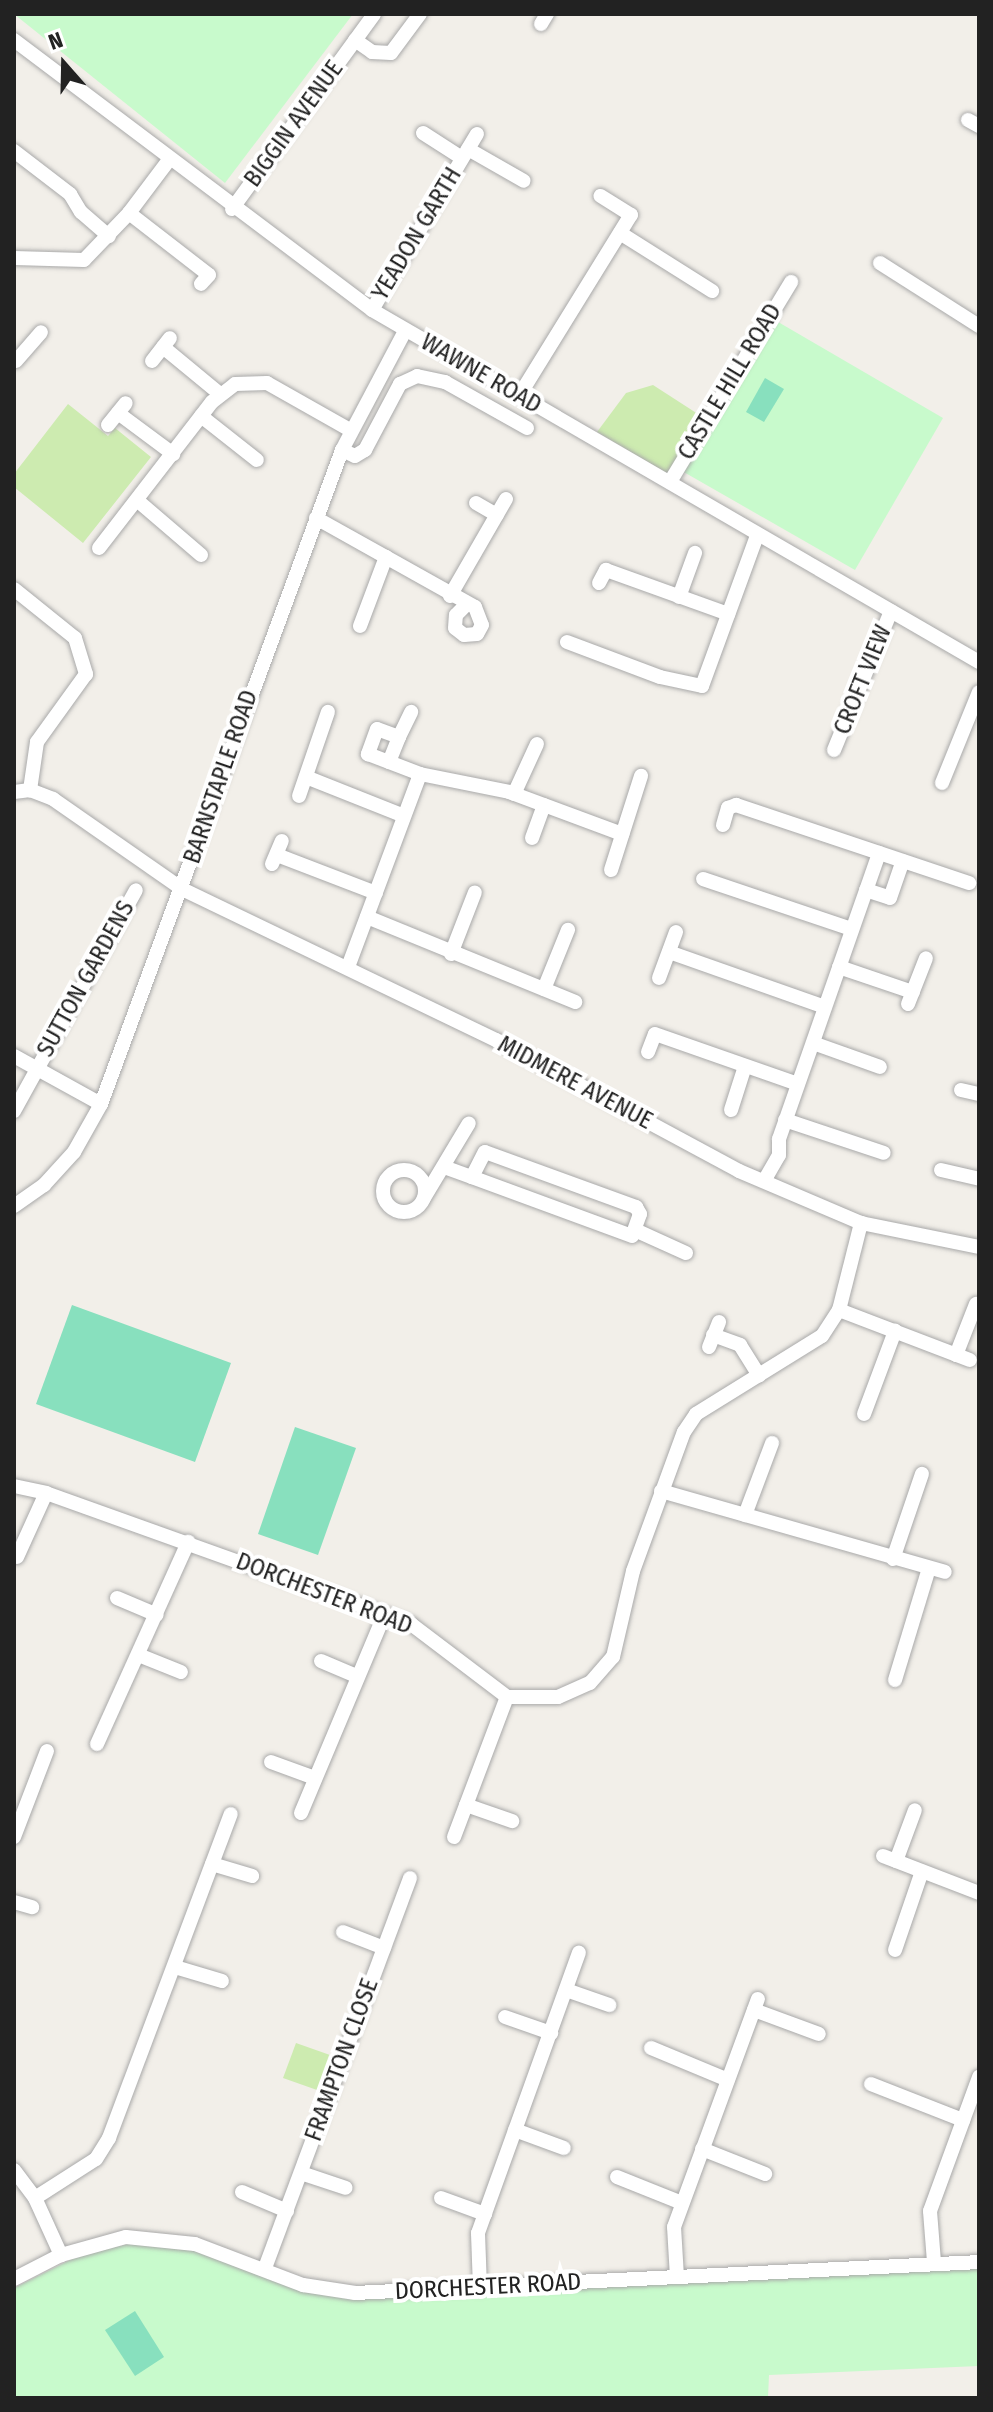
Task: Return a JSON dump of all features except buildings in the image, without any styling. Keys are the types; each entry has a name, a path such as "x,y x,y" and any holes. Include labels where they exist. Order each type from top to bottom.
{"street":[{"name":"BIGGIN AVENUE","path":"232,209 374,14"},
{"name":"BIGGIN AVENUE","path":"355,40 372,52 391,53 420,14"},
{"name":"WAWNE ROAD","path":"14,40 232,209 372,310 979,662"},
{"name":"YEADON GARTH","path":"423,133 524,181"},
{"name":"YEADON GARTH","path":"372,310 477,134"},
{"path":"14,151 70,194 81,212 109,236"},
{"path":"14,258 84,260 129,213 169,160"},
{"path":"519,396 631,215 600,196"},
{"path":"129,213 209,275 201,284"},
{"path":"620,233 712,291"},
{"path":"880,263 979,326"},
{"name":"CASTLE HILL ROAD","path":"670,482 791,282"},
{"name":"BARNSTAPLE ROAD","path":"14,1206 44,1185 74,1152 101,1104 342,450 405,331"},
{"path":"16,361 41,332"},
{"path":"14,336 27,347"},
{"path":"152,361 167,342 220,394"},
{"path":"342,450 355,456 365,450 400,384 417,376 445,382 527,428"},
{"path":"99,548 220,394 247,381 267,383 350,430"},
{"path":"117,414 173,454"},
{"path":"201,416 257,460"},
{"path":"450,596 506,499"},
{"path":"138,501 201,555"},
{"path":"476,503 497,515"},
{"path":"316,518 465,606"},
{"path":"567,642 660,677 702,686 757,536"},
{"path":"679,597 695,553"},
{"path":"360,626 386,557"},
{"path":"599,583 606,570 728,614"},
{"path":"14,589 75,638 86,674 37,742 30,790 14,792"},
{"name":"CROFT VIEW","path":"834,750 891,611"},
{"path":"942,783 979,692"},
{"path":"299,796 328,712"},
{"path":"389,762 411,712"},
{"path":"399,737 377,729 368,754 420,774 514,794 622,834"},
{"path":"964,733 979,739"},
{"path":"514,794 537,744"},
{"path":"348,967 420,774"},
{"path":"611,870 641,776"},
{"path":"306,777 404,816"},
{"name":"MIDMERE AVENUE","path":"30,790 53,799 182,889 348,967 764,1181 861,1223 979,1247"},
{"path":"532,838 544,805"},
{"path":"723,825 728,808 736,805 969,883"},
{"path":"277,853 376,893"},
{"path":"764,1181 779,1155 785,1120 879,853"},
{"path":"866,890 890,898 903,861"},
{"path":"703,879 852,929"},
{"name":"SUTTON GARDENS","path":"14,1111 136,890"},
{"path":"451,954 475,892"},
{"path":"367,917 451,954 575,1002"},
{"path":"544,989 568,930"},
{"path":"659,978 676,932"},
{"path":"669,952 825,1007"},
{"path":"839,967 910,998 926,958"},
{"path":"648,1052 655,1034 798,1084"},
{"path":"813,1043 880,1067"},
{"name":"SUTTON GARDENS","path":"14,1056 101,1104"},
{"path":"731,1110 745,1066"},
{"path":"961,1090 979,1094"},
{"path":"785,1120 884,1153"},
{"path":"424,1198 469,1123"},
{"path":"444,1167 632,1236 640,1214 636,1207 485,1152 472,1177"},
{"path":"941,1170 979,1179"},
{"path":"454,1837 507,1697 558,1697 602,1672 613,1657 633,1571 684,1432 696,1414 822,1336 839,1310 861,1223"},
{"path":"635,1230 686,1253"},
{"path":"839,1310 963,1357 973,1303"},
{"path":"864,1414 895,1331"},
{"path":"714,1335 740,1345 759,1375"},
{"path":"745,1515 772,1443"},
{"path":"893,1559 922,1474"},
{"name":"DORCHESTER ROAD","path":"14,1486 46,1493 188,1542 411,1624 507,1697"},
{"path":"661,1491 945,1572"},
{"path":"17,1557 46,1493"},
{"path":"97,1744 141,1656 188,1542"},
{"path":"895,1680 929,1568"},
{"path":"117,1598 157,1615"},
{"path":"301,1813 384,1616"},
{"path":"141,1656 181,1672"},
{"path":"321,1661 357,1676"},
{"path":"14,1837 21,1800 47,1751"},
{"path":"271,1762 315,1778"},
{"path":"466,1805 512,1821"},
{"path":"915,1810 890,1858 979,1893"},
{"path":"35,2198 96,2159 109,2138 231,1814"},
{"path":"212,1864 252,1876"},
{"path":"895,1950 922,1871"},
{"name":"FRAMPTON CLOSE","path":"265,2268 410,1878"},
{"path":"14,1902 32,1907"},
{"name":"FRAMPTON CLOSE","path":"343,1932 384,1948"},
{"path":"480,2288 478,2233 579,1954"},
{"path":"175,1967 222,1981"},
{"path":"566,1990 609,2005"},
{"path":"677,2277 674,2227 756,2004 819,2034"},
{"path":"505,2017 551,2033"},
{"path":"651,2048 728,2080"},
{"path":"871,2084 963,2120"},
{"path":"934,2262 930,2211 978,2086"},
{"path":"515,2130 564,2148"},
{"path":"702,2149 765,2174"},
{"path":"14,2170 35,2198 61,2255"},
{"name":"FRAMPTON CLOSE","path":"301,2173 346,2188"},
{"path":"617,2177 682,2203"},
{"path":"242,2192 287,2211"},
{"path":"441,2198 485,2214"},
{"name":"DORCHESTER ROAD","path":"14,2279 61,2255 126,2237 156,2237 195,2244 265,2268 303,2285 355,2293 979,2262"}],"green space":[{"path":"14,14 353,14 225,183"},
{"path":"773,319 943,418 855,570 682,471"},
{"path":"765,378 784,389 764,422 746,412"},
{"path":"653,385 701,416 668,474 597,432 626,393"},
{"path":"68,404 108,436 115,428 151,457 83,543 14,487 14,474"},
{"path":"72,1305 231,1363 195,1462 36,1404"},
{"path":"295,1427 356,1448 318,1555 258,1534"},
{"path":"296,2043 330,2055 317,2090 283,2078"},
{"path":"137,2242 186,2246 299,2289 979,2267 979,2366 769,2375 768,2398 14,2398 14,2288 80,2255"},
{"path":"135,2311 164,2357 135,2376 105,2330"}]}
